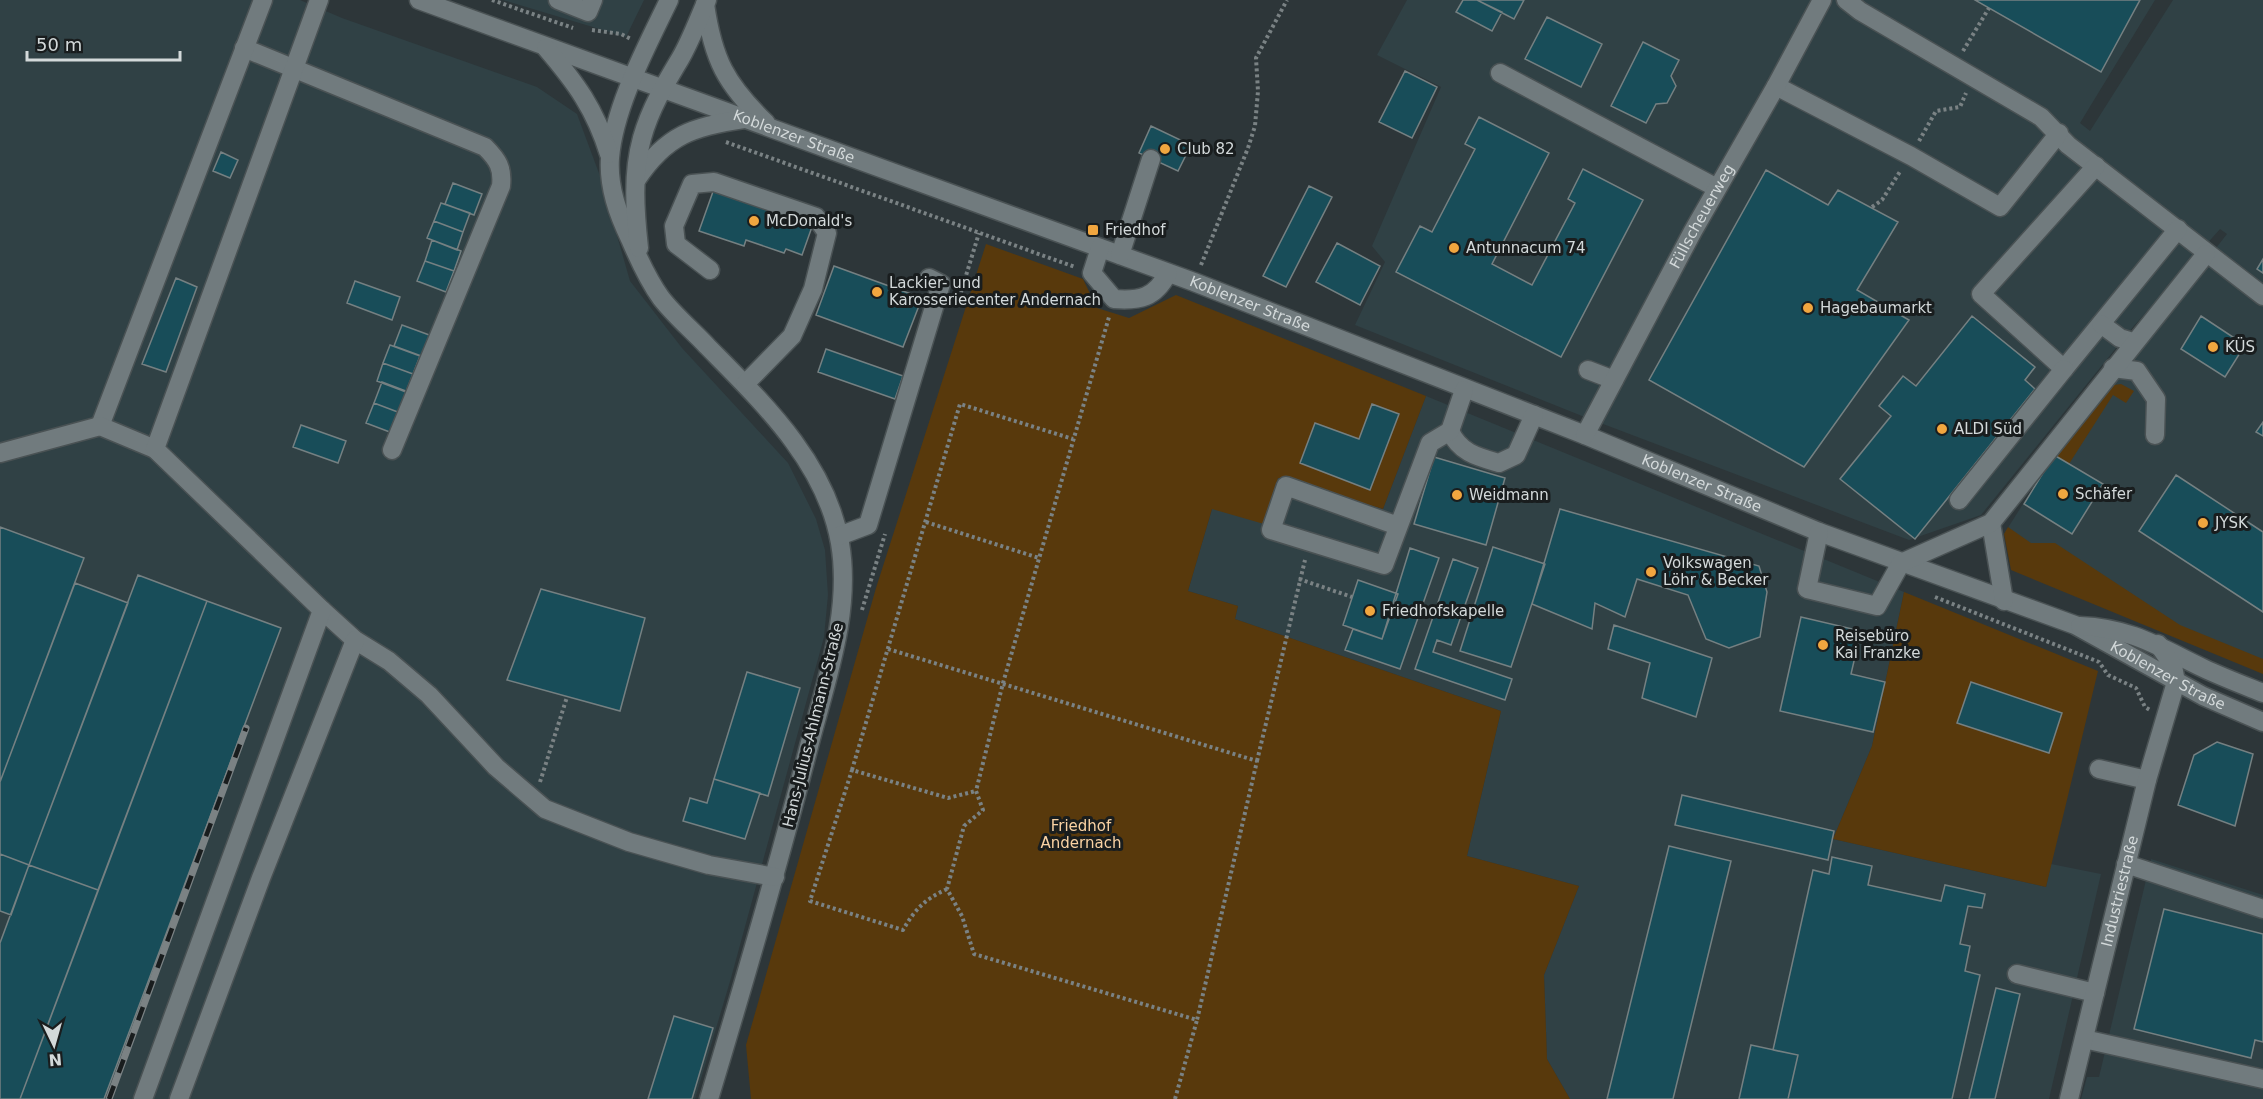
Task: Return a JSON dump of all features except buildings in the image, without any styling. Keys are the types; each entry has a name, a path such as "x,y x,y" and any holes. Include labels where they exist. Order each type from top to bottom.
{"street":[{"path":"100,426 263,0"},
{"path":"155,450 319,0"},
{"name":"Koblenzer Straße","path":"419,0 1194,282 1464,390 1585,435 1901,563 2075,625 2118,631 2158,644 2221,676 2263,693"},
{"path":"558,0 588,12 593,0"},
{"name":"Hans-Julius-Ahlmann-Straße","path":"610,158 616,129 634,79 669,0"},
{"name":"Füllscheuerweg","path":"1585,435 1717,188 1822,0"},
{"path":"1846,0 1860,11 2041,117 2059,133 2068,145 2263,296"},
{"path":"706,2 711,44 719,63 740,94 772,128"},
{"name":"Hans-Julius-Ahlmann-Straße","path":"641,265 635,204 642,138 662,89 680,59 706,2"},
{"name":"Hans-Julius-Ahlmann-Straße","path":"544,46 585,97 599,123 610,158 616,208 641,265 672,311 745,384 789,434 804,455 829,501 839,536 844,590 837,636 775,877 709,1099"},
{"path":"244,48 485,147 498,160 503,172 501,186 392,450"},
{"path":"1500,73 1717,188"},
{"path":"1776,86 1911,156 2000,207 2059,133"},
{"path":"636,180 650,161 683,133 717,123 746,119"},
{"path":"1120,255 1151,159"},
{"path":"2064,369 1981,294 2096,166"},
{"path":"710,270 676,244 674,226 692,184 714,182 816,217 827,233 813,289 792,336 745,384"},
{"path":"1959,500 2178,229"},
{"path":"1100,248 1092,273 1114,299 1138,301 1162,285 1168,273"},
{"path":"1819,531 1807,590 1877,606 1901,563 1992,523 2133,342 2206,254"},
{"path":"839,536 868,525 941,284 929,278"},
{"path":"2101,324 2120,338 2133,342"},
{"path":"2113,368 2137,371 2156,399 2155,435"},
{"path":"1588,370 1614,380"},
{"path":"1398,526 1286,486 1271,530 1384,565 1430,443 1450,431 1464,390"},
{"path":"1450,431 1455,442 1471,455 1499,463 1516,455 1534,415"},
{"path":"0,453 100,426 155,450 322,610 356,640 389,661 429,695 496,767 545,809 629,842 709,865 775,877"},
{"path":"1992,523 2004,601"},
{"path":"143,1099 322,610"},
{"name":"Koblenzer Straße","path":"2075,625 2176,682 2263,722"},
{"path":"178,1099 261,878 356,640"},
{"path":"2158,644 2173,666 2176,682 2190,674 2221,676"},
{"name":"Industriestraße","path":"2069,1099 2147,780 2176,682"},
{"path":"2099,769 2147,780"},
{"path":"2126,864 2263,909"},
{"path":"2017,974 2095,993"},
{"path":"2084,1040 2263,1079"}],"path":[{"path":"492,0 566,27 577,28"},
{"path":"1194,282 1251,137 1258,91 1256,58 1287,0"},
{"path":"1936,111 1960,107 1966,93 1960,71 1989,8"},
{"path":"588,30 621,34 647,48"},
{"path":"718,144 729,142 749,148 1092,273"},
{"path":"1114,299 1003,683 976,791 983,810 964,826 947,889 962,916 974,954 1197,1020"},
{"path":"947,889 928,897 914,911 903,930 810,901 852,770 960,404 1073,439"},
{"path":"926,522 1039,558"},
{"path":"1175,1099 1197,1020 1299,579 1310,542"},
{"path":"1299,579 1352,597"},
{"path":"1928,594 2099,662 2108,675 2136,688 2145,707 2165,714"},
{"path":"888,649 1257,761"},
{"path":"534,800 567,697"},
{"path":"852,770 948,798 976,791"}],"shaded area":[{"path":"0,0 300,0 342,18 537,87 577,114 600,176 630,281 682,348 788,463 816,519 825,550 828,595 824,637 731,978 695,1099 0,1099"},
{"path":"503,0 644,0 626,37"},
{"path":"1407,0 2155,0 2080,123 2090,131 2173,0 2263,0 2263,673 2004,534 2054,455 2227,234 2220,229 2133,327 1981,515 1909,540 1582,416 1355,325 1385,262 1372,246 1441,87 1377,55"},
{"path":"1426,396 1904,592 1872,746 1833,839 2046,887 2051,864 2101,874 2049,1099 1570,1099 1547,1059 1544,975 1579,886 1467,856 1501,711 1235,619 1238,606 1188,591 1212,509 1278,478 1383,509"},
{"path":"2151,859 2263,895 2263,1099 2081,1099 2087,1077 2099,1077"}],"green space":[{"name":"Friedhof Andernach","path":"986,244 1083,279 1097,308 1129,318 1176,295 1426,396 1383,509 1278,478 1264,524 1212,509 1188,591 1238,606 1235,619 1501,711 1467,856 1579,886 1544,975 1547,1059 1570,1099 751,1099 746,1045 876,588"},
{"path":"2121,384 2134,391 2126,403 2113,395 2069,464 2054,455 2107,386"},
{"path":"2008,527 2031,543 2055,543 2180,625 2263,659 2263,674 2011,570 2004,534"},
{"path":"1904,592 2098,671 2046,887 1833,839 1872,746"}],"railway":[{"path":"109,1099 246,728"}],"place":[{"name":"Club 82","path":"1165,149"},
{"name":"McDonald's","path":"754,221"},
{"name":"Friedhof","path":"1093,230"},
{"name":"Antunnacum 74","path":"1454,248"},
{"name":"Lackier- und Karosseriecenter Andernach","path":"877,292"},
{"name":"Hagebaumarkt","path":"1808,308"},
{"name":"KÜS","path":"2213,347"},
{"name":"ALDI Süd","path":"1942,429"},
{"name":"Schäfer","path":"2063,494"},
{"name":"Weidmann","path":"1457,495"},
{"name":"JYSK","path":"2203,523"},
{"name":"Volkswagen Löhr & Becker","path":"1651,572"},
{"name":"Friedhofskapelle","path":"1370,611"},
{"name":"Reisebüro Kai Franzke","path":"1823,645"}]}
